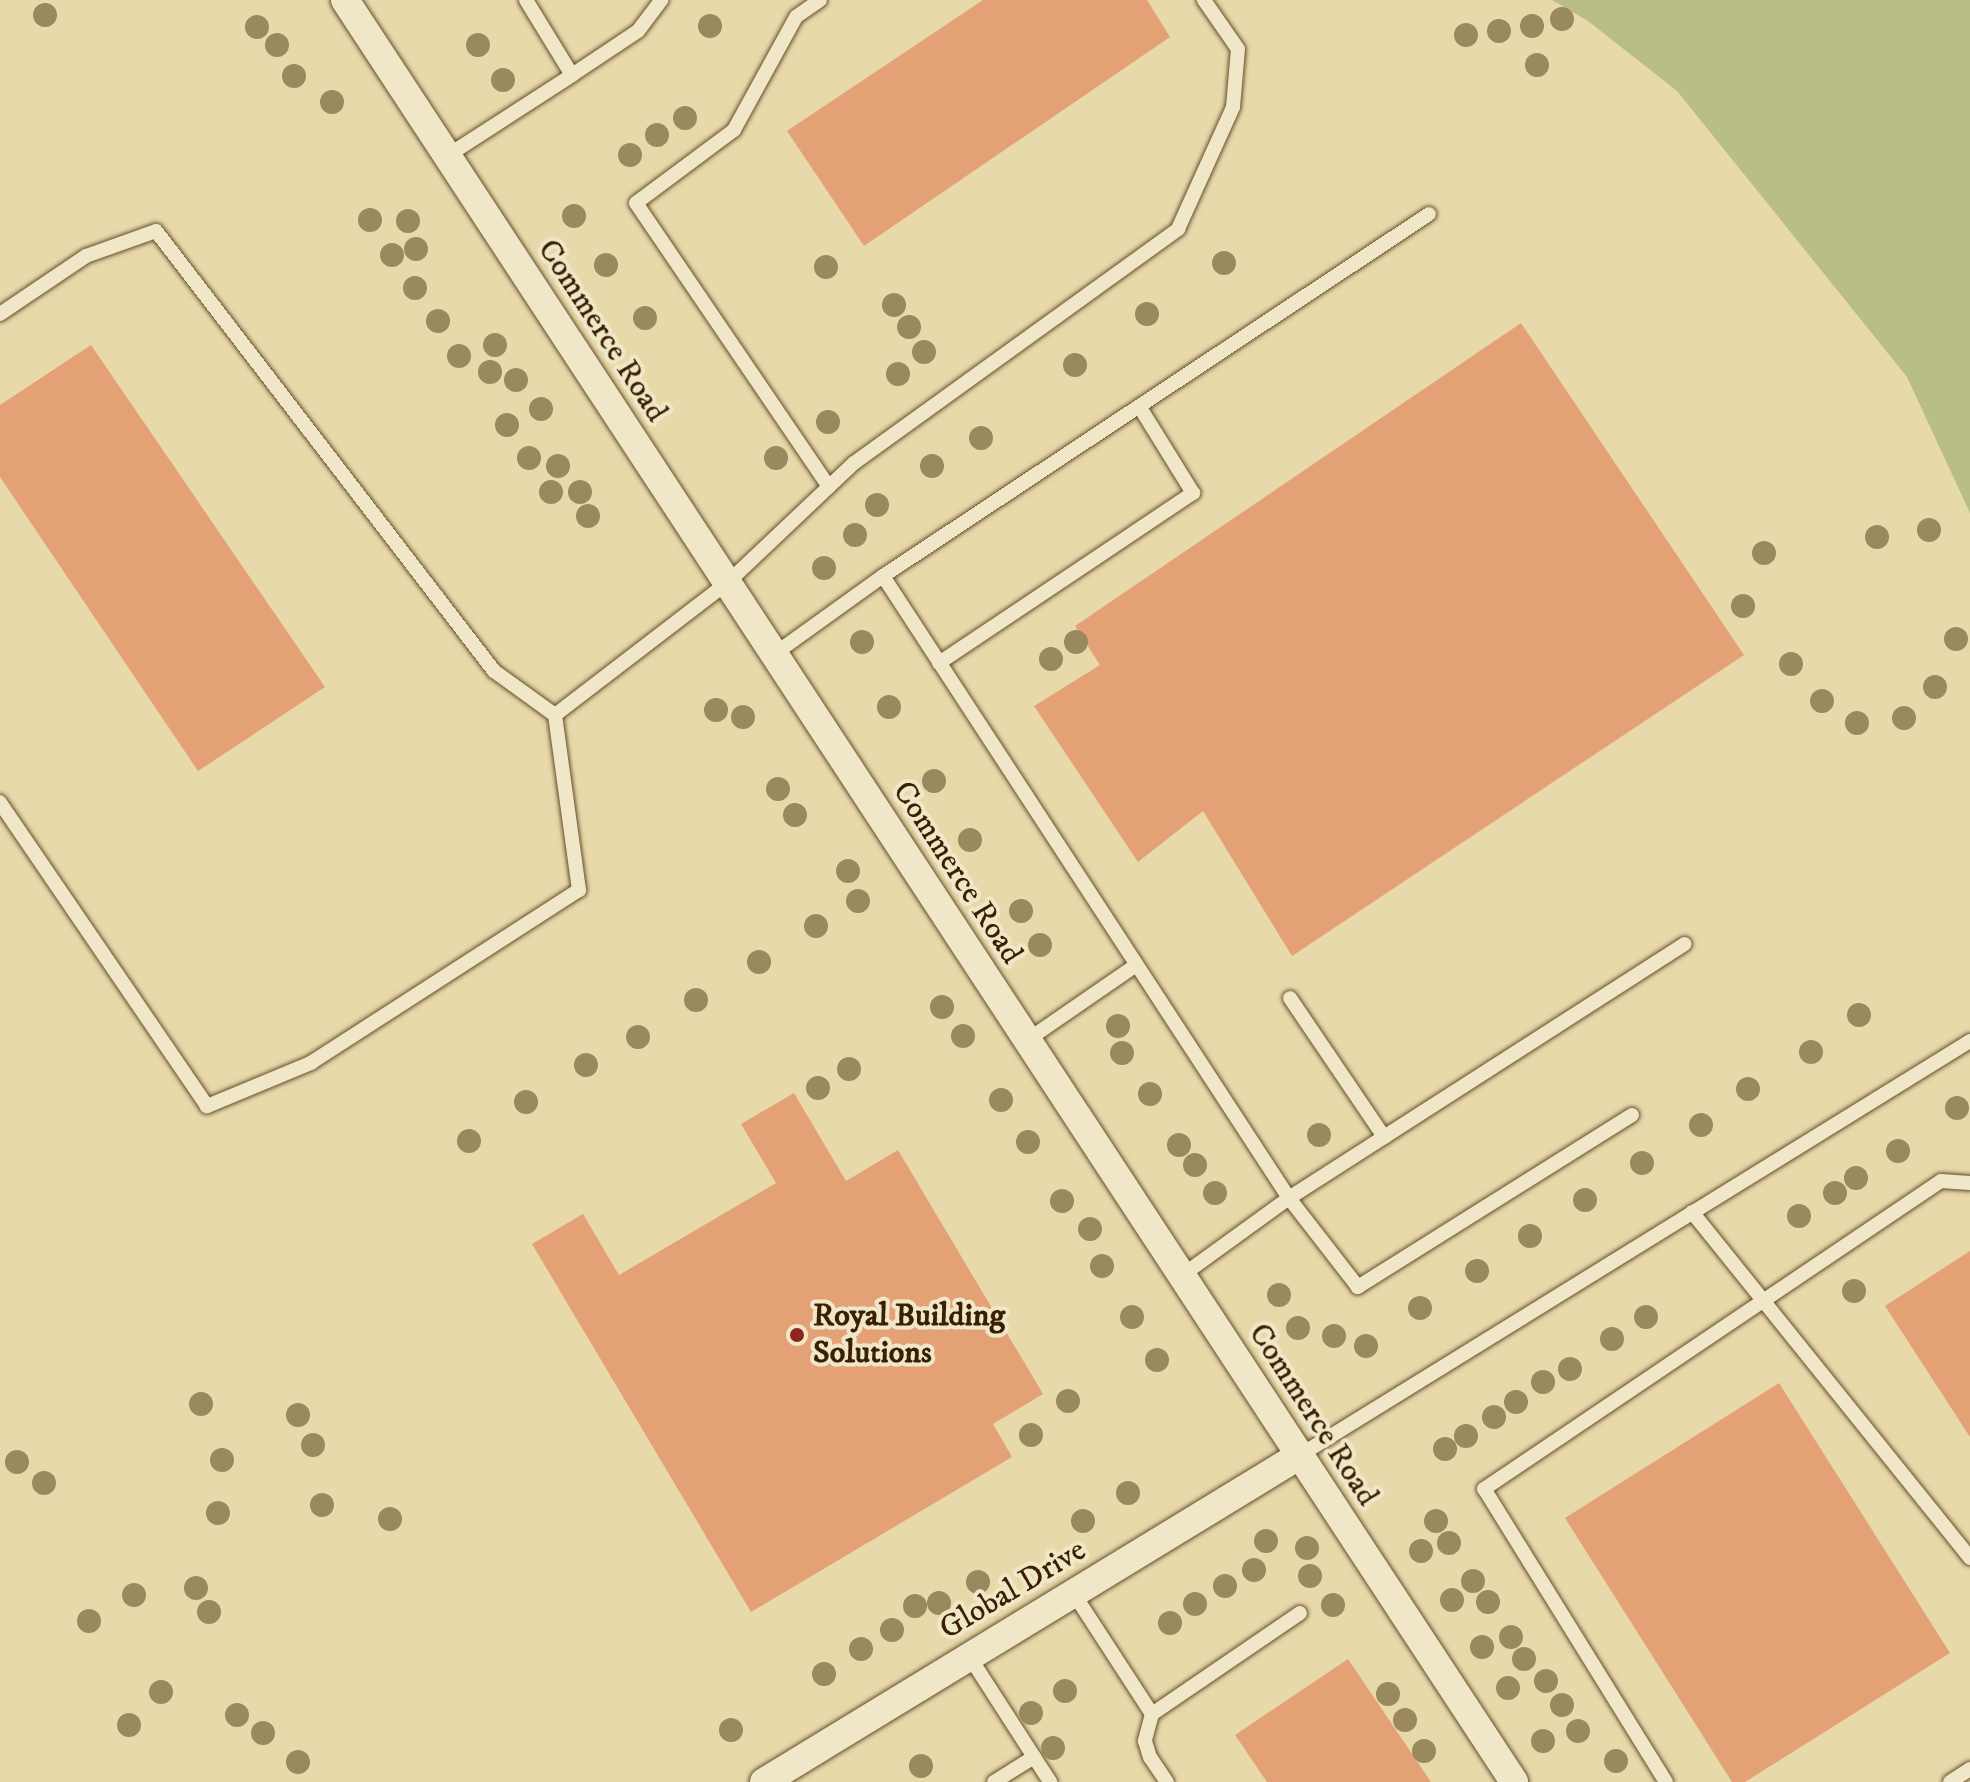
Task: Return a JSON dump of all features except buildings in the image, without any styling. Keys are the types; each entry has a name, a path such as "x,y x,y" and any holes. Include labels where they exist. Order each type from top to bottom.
{"street":[{"name":"Commerce Road","path":"345,0 1026,1041 1184,1274 1297,1457 1514,1782"},
{"name":"Global Drive","path":"764,1782 1297,1457"}],"lane":[{"path":"526,0 572,75"},
{"path":"447,156 638,31 661,0"},
{"path":"820,0 796,17 734,130 636,203 829,487"},
{"path":"555,715 726,584 854,463 1178,229 1233,107 1238,49 1204,0"},
{"path":"773,655 883,576 1429,214"},
{"path":"0,314 86,256 156,231 494,671 555,715 579,890 311,1063 207,1106 0,802"},
{"path":"939,663 1193,493 1139,406"},
{"path":"883,576 1289,1198 1358,1287 1632,1115"},
{"path":"1184,1274 1289,1198 1685,944"},
{"path":"1026,1041 1136,965"},
{"path":"1290,998 1384,1137"},
{"path":"1297,1457 1970,1041"},
{"path":"1666,1782 1484,1489 1941,1181 1970,1183"},
{"path":"1692,1212 1970,1558"},
{"path":"1074,1594 1152,1714"},
{"path":"1167,1782 1150,1757 1145,1741 1152,1714 1300,1613"},
{"path":"969,1656 1050,1782"},
{"path":"994,1782 1034,1757"},
{"path":"1950,1782 1970,1769"}],"green space":[{"path":"1552,0 1970,0 1970,513 1907,377 1677,91 1588,21"}],"place":[{"name":"Royal Building Solutions","path":"797,1335"}]}
